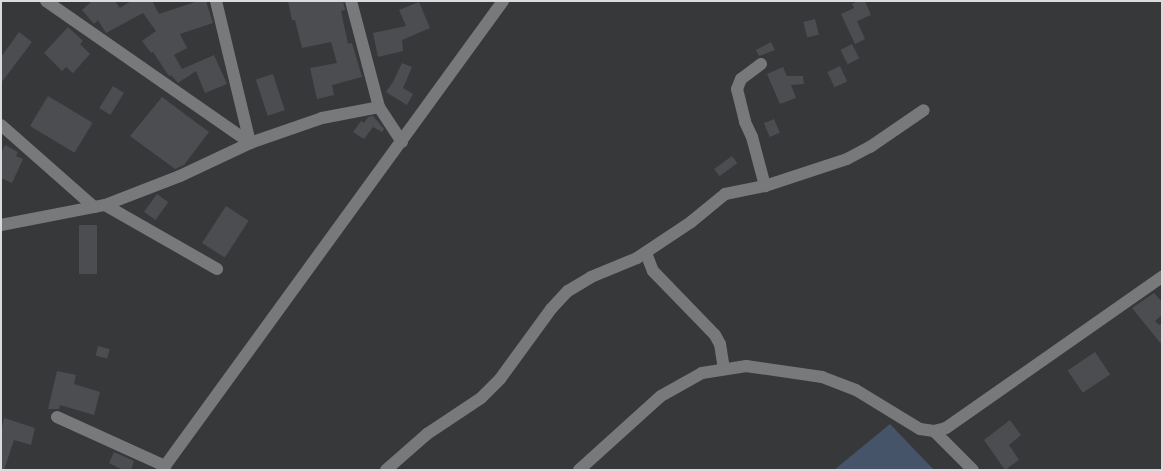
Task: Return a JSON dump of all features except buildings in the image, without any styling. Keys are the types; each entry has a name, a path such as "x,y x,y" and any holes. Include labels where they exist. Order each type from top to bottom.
{"street":[{"path":"46,1 250,143"},
{"path":"216,1 250,143"},
{"path":"351,1 378,107 402,142"},
{"path":"57,417 164,468 503,1"},
{"path":"761,64 741,79 737,89 765,186"},
{"path":"1,224 99,206 180,176 250,143 322,118 378,107"},
{"path":"386,470 427,434 481,398 500,379 551,309 568,291 592,277 614,269 646,253 691,222 725,194 765,186 847,159 870,147 924,110"},
{"path":"1,125 99,206 216,269"},
{"path":"646,253 653,271 715,335 720,344 724,368"},
{"path":"580,470 661,396 702,373 724,368 746,366 822,377 856,390 920,429 934,431 946,428 1162,277"},
{"path":"934,431 973,470"}],"shaded area":[{"path":"890,424 934,470 834,470"}]}
